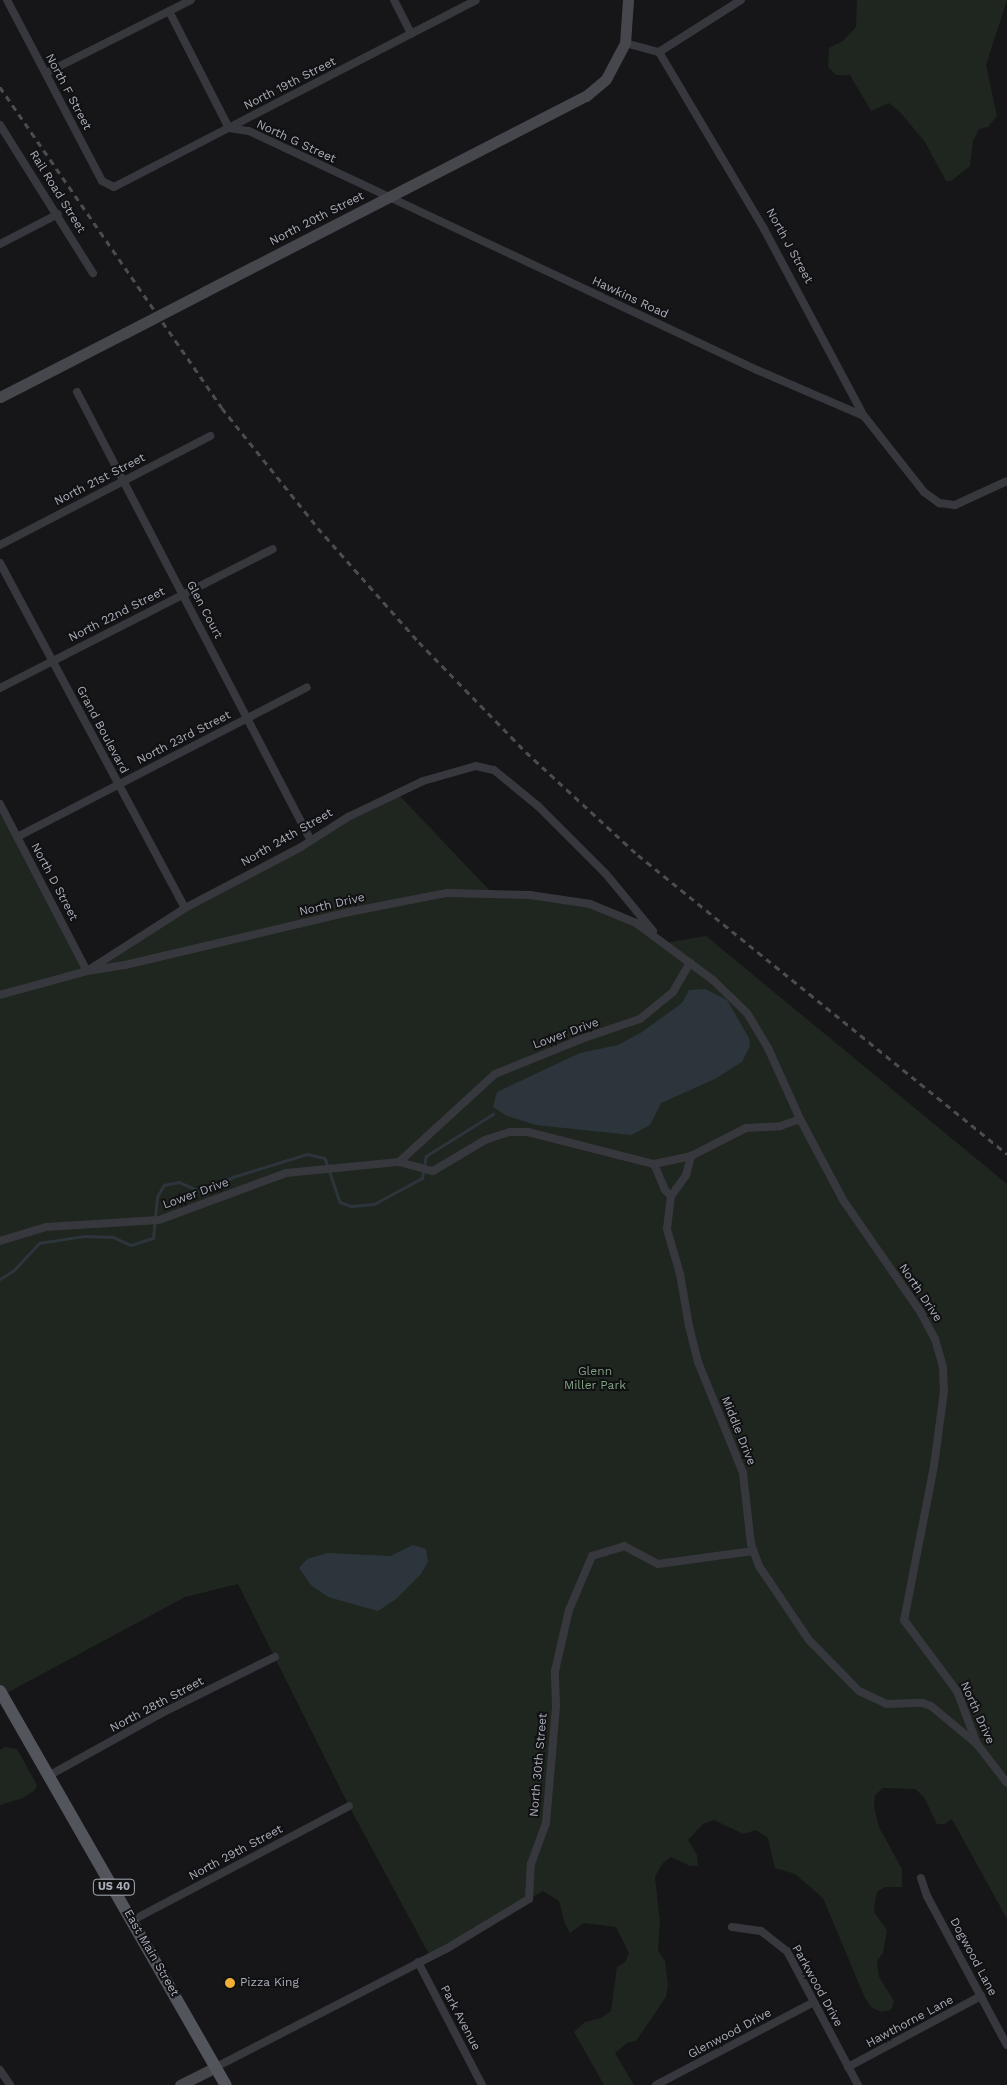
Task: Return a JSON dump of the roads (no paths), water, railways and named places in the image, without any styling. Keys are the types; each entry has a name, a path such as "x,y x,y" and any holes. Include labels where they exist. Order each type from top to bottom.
{"main road":[{"name":"East Main Street","path":"0,1691 50,1775 226,2085"}],"street":[{"name":"North F Street","path":"7,0 102,181 114,187"},
{"path":"46,73 191,0"},
{"path":"394,0 411,34"},
{"name":"North 19th Street","path":"114,187 476,0"},
{"path":"628,0 625,43 659,52 737,1"},
{"path":"169,12 228,128"},
{"name":"North 20th Street","path":"0,397 586,96 606,79 625,43"},
{"name":"North J Street","path":"659,52 764,228 864,416 924,492 939,503 960,504 1007,482"},
{"name":"Rail Road Street","path":"0,125 58,214 93,273"},
{"name":"North G Street","path":"228,128 248,131 389,198"},
{"name":"Hawkins Road","path":"389,198 757,370 864,416"},
{"path":"0,244 58,214"},
{"name":"Glen Court","path":"77,392 310,839"},
{"name":"North 21st Street","path":"0,545 210,436"},
{"name":"North 22nd Street","path":"0,688 273,549"},
{"name":"Grand Boulevard","path":"0,563 185,908"},
{"name":"North 23rd Street","path":"17,837 307,687"},
{"name":"North 24th Street","path":"87,971 185,908 348,817 424,781 462,768 484,767"},
{"name":"North Drive","path":"484,767 494,770 518,788 582,848 665,943"},
{"name":"North D Street","path":"0,804 87,971"},
{"name":"North Drive","path":"0,995 87,971 125,965 349,912 447,893 530,895 590,904 636,923 690,962 747,1013 768,1048 800,1119 843,1200 920,1311 940,1352 944,1391 934,1466 904,1620 957,1691 978,1744 1007,1783"},
{"name":"Lower Drive","path":"399,1162 495,1074 584,1038 640,1019 673,992 690,962"},
{"path":"690,1156 686,1175 671,1196 665,1190 654,1164 690,1156 746,1128 780,1126 800,1119"},
{"name":"Lower Drive","path":"0,1241 46,1227 159,1220 286,1173 399,1162 429,1171 485,1140 517,1131 654,1164"},
{"name":"Middle Drive","path":"671,1196 667,1229 680,1274 689,1326 698,1362 743,1473 752,1551 766,1578 804,1633 858,1691 887,1704 905,1703 931,1706 978,1744"},
{"name":"North 30th Street","path":"216,2067 418,1962 529,1899 531,1864 546,1824 556,1706 555,1671 569,1610 592,1556 624,1546 658,1564 680,1559 752,1551"},
{"name":"North 28th Street","path":"50,1775 162,1713 275,1657"},
{"name":"North 29th Street","path":"133,1920 349,1806"},
{"name":"Dogwood Lane","path":"921,1878 927,1896 1007,2045"},
{"name":"Parkwood Drive","path":"732,1927 761,1931 778,1942 814,2002 858,2085"},
{"name":"Park Avenue","path":"418,1962 482,2085"},
{"name":"Hawthorne Lane","path":"848,2067 981,1996"},
{"name":"Glenwood Drive","path":"656,2085 814,2002"},
{"path":"180,2085 216,2067"},
{"path":"0,2070 10,2085"}],"waterway":[{"path":"0,1279 13,1271 39,1243 84,1236 113,1237 131,1245 153,1238 157,1197 164,1185 179,1182 201,1192 236,1176 307,1154 325,1158 340,1202 351,1206 374,1204 422,1178 426,1156 493,1114"}],"railway":[{"path":"0,87 222,408 318,528 419,642 526,752 638,855 1007,1154"}],"place":[{"name":"Pizza King","path":"230,1983"}],"park label":[{"name":"Glenn Miller Park","path":"595,1379"}]}
